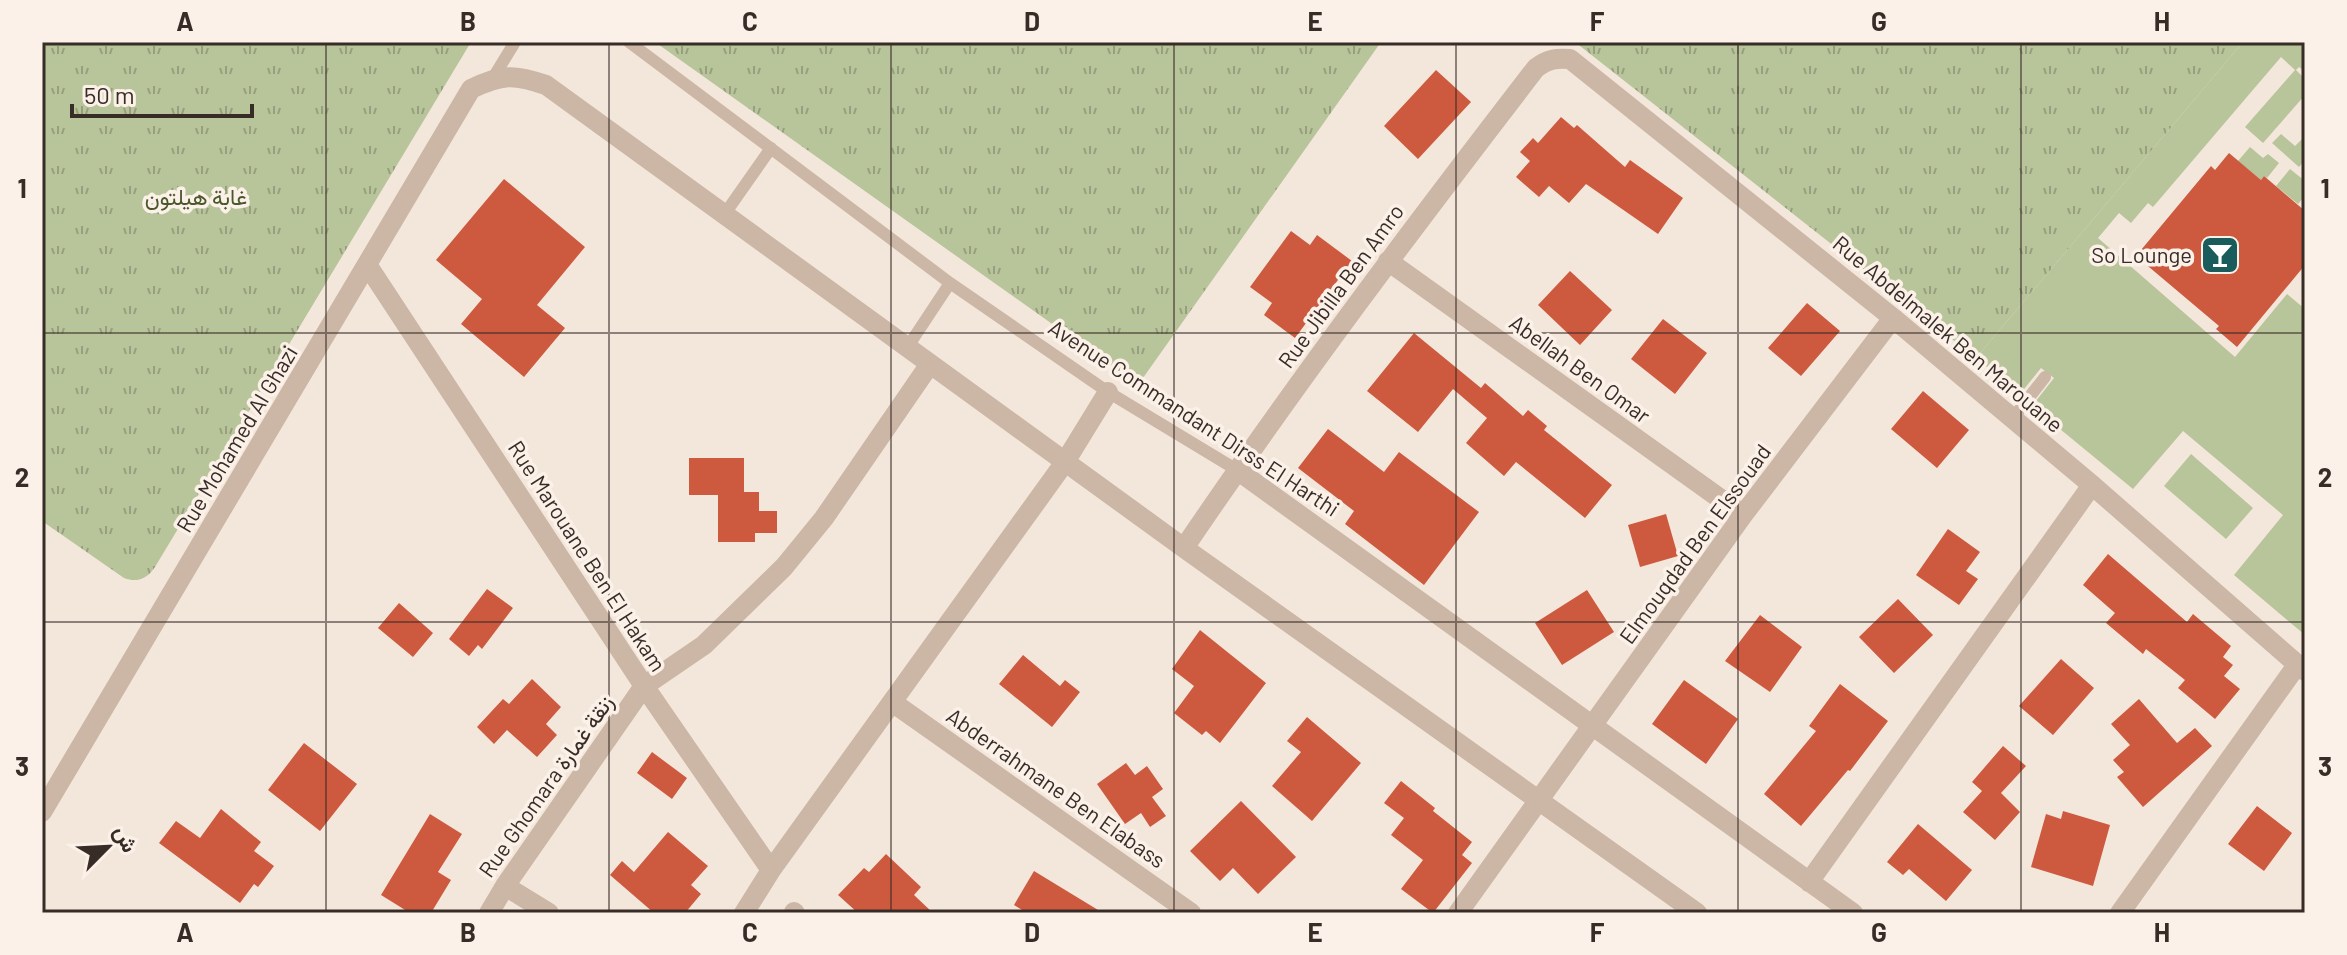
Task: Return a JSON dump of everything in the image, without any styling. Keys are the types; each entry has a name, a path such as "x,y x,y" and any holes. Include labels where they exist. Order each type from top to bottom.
{"street":[{"name":"Rue Abdelmalek Ben Marouane","path":"1546,60 1570,59 1893,318 2092,485 2301,668"},
{"name":"Rue Jibilla Ben Amro","path":"1184,548 1388,261 1536,68 1546,60"},
{"path":"493,78 518,76 546,85 1184,548 1697,913"},
{"name":"Rue Mohamed Al Ghazi","path":"42,812 471,89 493,78"},
{"name":"Abellah Ben Omar","path":"1388,261 1743,515"},
{"name":"Rue Marouane Ben El Hakam","path":"368,266 644,686 771,870"},
{"name":"Elmouqdad Ben Elssouad","path":"1458,913 1743,515 1893,318"},
{"path":"644,686 704,645 784,567 824,518 930,364"},
{"path":"744,913 771,870 1065,462 1108,392"},
{"name":"Avenue Commandant Dirss El Harthi","path":"1237,470 1853,913"},
{"path":"1809,882 2092,485"},
{"path":"2120,913 2301,668"},
{"name":"Rue Ghomara زنقة غمارة","path":"489,913 644,686"},
{"name":"Abderrahmane Ben Elabass","path":"892,702 1191,913"},
{"path":"505,886 549,913"}],"lane":[{"path":"493,78 515,42"},
{"name":"Avenue Commandant Dirss El Harthi","path":"629,42 950,283 1108,392 1237,470"},
{"path":"724,215 771,148"},
{"path":"907,348 950,283"},
{"path":"2013,418 2045,377"}],"green space":[{"name":"غابة هيلتون","path":"42,42 471,42 155,567 137,580 124,578 42,521"},
{"path":"655,42 1381,42 1138,385"},
{"path":"1575,42 2243,42 1976,358"},
{"path":"2243,42 2305,42 2305,72 2299,67 2296,70 2305,79 2305,95 2263,143 2245,127 2295,70 2281,57 2153,207 2148,203 2131,223 2119,213 2098,238 2235,357 2287,294 2305,309 2305,635 2234,575 2283,515 2183,431 2133,489 2032,406 2054,378 2041,368 2020,394 1976,358"},
{"path":"2281,134 2295,146 2305,136 2305,160 2299,167 2272,143"},
{"path":"2250,147 2263,158 2268,154 2279,163 2267,178 2264,176 2261,180 2238,161"},
{"path":"2290,169 2305,181 2305,196 2298,204 2276,186"},
{"path":"2191,454 2253,508 2226,539 2164,486"}],"building":[{"path":"1436,70 1471,102 1418,159 1384,126"},
{"path":"1561,117 1574,128 1577,125 1625,167 1630,160 1683,198 1658,234 1586,184 1569,203 1549,186 1539,197 1516,177 1530,161 1520,152 1533,138 1538,143"},
{"name":"So Lounge","path":"2229,153 2261,180 2264,176 2305,211 2305,265 2237,347 2216,329 2219,326 2136,256 2211,166 2215,170"},
{"path":"504,179 585,247 537,305 565,328 524,377 461,324 482,299 436,260"},
{"path":"1291,231 1310,245 1317,235 1352,261 1295,338 1264,315 1272,303 1250,287"},
{"path":"1570,271 1612,310 1580,345 1538,305"},
{"path":"1807,303 1840,331 1801,376 1768,348"},
{"path":"1663,319 1707,353 1675,394 1631,359"},
{"path":"1414,333 1481,388 1485,383 1523,416 1528,410 1547,426 1544,430 1612,485 1585,518 1516,462 1504,476 1466,443 1487,418 1453,389 1418,432 1367,391"},
{"path":"1923,391 1969,430 1937,468 1891,429"},
{"path":"1328,429 1384,472 1399,452 1479,512 1424,585 1345,524 1354,511 1298,468"},
{"path":"689,458 744,458 744,492 759,492 759,511 777,511 777,533 755,533 755,542 718,542 718,495 689,495"},
{"path":"1666,514 1678,556 1640,567 1628,525"},
{"path":"1948,529 1980,552 1966,571 1978,579 1959,605 1916,575"},
{"path":"2108,554 2187,622 2193,614 2231,646 2223,657 2233,665 2224,676 2240,689 2215,719 2178,688 2185,680 2146,649 2143,654 2106,623 2115,613 2083,585"},
{"path":"487,589 513,608 482,649 478,645 469,656 449,639"},
{"path":"1587,590 1614,632 1562,665 1535,623"},
{"path":"1898,599 1933,635 1894,673 1859,637"},
{"path":"399,603 433,633 413,657 378,628"},
{"path":"1760,615 1802,647 1770,692 1725,661"},
{"path":"1200,630 1266,683 1220,743 1206,731 1202,735 1174,713 1194,686 1172,669"},
{"path":"1023,655 1060,686 1065,680 1080,692 1052,727 999,684"},
{"path":"2061,659 2094,688 2053,735 2019,706"},
{"path":"532,679 561,707 546,724 557,735 537,757 507,730 494,744 477,727 503,699 509,704"},
{"path":"1684,680 1738,719 1706,764 1652,724"},
{"path":"1840,684 1888,721 1850,771 1801,826 1764,794 1816,731 1809,726"},
{"path":"2139,699 2177,743 2195,728 2212,746 2143,807 2117,777 2124,772 2113,760 2130,745 2111,724"},
{"path":"1307,717 1361,763 1312,821 1272,786 1301,752 1287,741"},
{"path":"304,743 357,784 320,831 268,790"},
{"path":"2003,746 2026,766 2001,793 2020,812 1995,840 1963,812 1982,791 1972,782"},
{"path":"652,752 687,778 672,799 637,773"},
{"path":"1126,763 1135,775 1147,766 1163,789 1152,797 1166,816 1150,827 1141,813 1125,824 1097,784"},
{"path":"1401,781 1472,842 1462,855 1472,863 1433,913 1401,889 1423,860 1391,835 1404,818 1384,803"},
{"path":"1241,801 1296,857 1258,894 1233,868 1220,881 1190,851"},
{"path":"2257,806 2292,833 2264,871 2228,844"},
{"path":"221,809 261,842 254,851 274,866 258,887 254,884 240,903 159,843 176,821 200,838"},
{"path":"2063,811 2110,825 2093,886 2031,867 2046,814 2061,819"},
{"path":"430,814 462,834 438,872 451,880 431,913 410,913 381,895"},
{"path":"1918,824 1972,870 1946,901 1909,869 1903,875 1887,862"},
{"path":"668,832 708,866 691,885 701,894 685,913 654,913 610,875 622,861 634,872"},
{"path":"886,854 921,887 914,895 933,913 858,913 838,895 864,868 869,872"},
{"path":"1034,871 1103,913 1027,913 1014,905"}],"place":[{"name":"So Lounge","path":"2220,255"}]}
